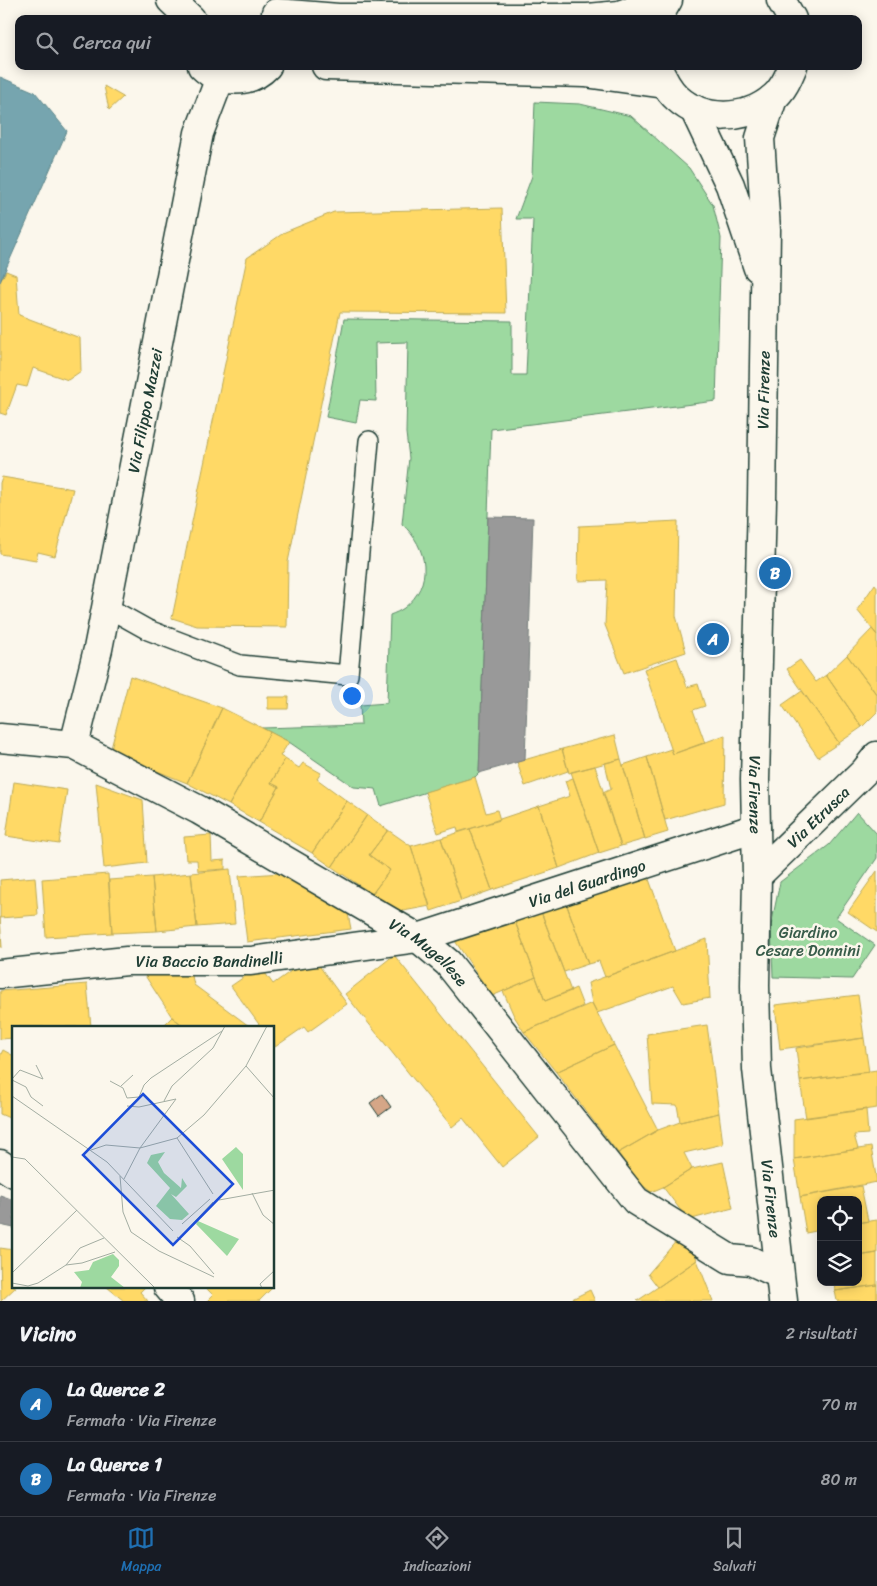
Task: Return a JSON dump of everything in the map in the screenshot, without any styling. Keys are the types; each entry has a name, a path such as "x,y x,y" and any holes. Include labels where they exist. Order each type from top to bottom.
{"street":[{"path":"171,0 187,15"},
{"path":"193,15 204,0"},
{"path":"619,15 663,0"},
{"path":"659,15 668,0"},
{"path":"273,10 314,15"},
{"name":"Via Filippo Mazzei","path":"74,744 98,649 211,72 232,80 256,76 263,70"},
{"path":"474,70 661,75"},
{"name":"Via Firenze","path":"661,75 678,98 694,109 714,115 735,115 756,110 773,98 787,81 791,70"},
{"name":"Via Firenze","path":"773,98 760,138 766,230 756,743 757,876 754,985 757,1069 783,1301"},
{"name":"Via Firenze","path":"694,109 730,185 764,286"},
{"name":"Via Mugellese","path":"0,738 74,744 199,810 418,938 448,963 636,1201 730,1259 751,1262 779,1274"},
{"name":"Via Etrusca","path":"757,876 865,771 877,756"},
{"name":"Via del Guardingo","path":"418,938 756,828"},
{"name":"Via Baccio Bandinelli","path":"0,974 127,961 251,961 418,938"},
{"path":"0,1164 12,1171"},
{"path":"169,1288 180,1301"}],"lane":[{"path":"105,606 148,630 240,665 348,675 369,441"}],"green space":[{"path":"535,102 580,104 631,116 689,168 713,205 721,238 716,401 491,429 479,773 475,777 381,806 376,789 354,787 289,742 262,728 361,725 360,705 387,703 390,615 402,609 414,599 423,577 424,566 418,544 402,524 409,458 406,433 408,342 375,343 376,401 360,400 356,423 326,417 344,319 512,321 512,375 526,375 533,219 516,219 532,176"},
{"name":"Giardino Cesare Donnini","path":"857,812 877,834 877,858 836,918 875,945 852,979 773,977 771,926 780,882 829,845"}],"building: Abitazioni":[{"path":"104,86 123,97 109,110"},
{"path":"502,208 506,313 340,312 288,562 287,627 197,626 172,618 247,258 285,232 334,212"},
{"path":"6,271 16,275 19,315 80,338 81,371 68,380 33,368 27,387 17,385 6,415 0,413 0,282"},
{"path":"2,477 73,489 55,556 38,552 36,560 0,554 0,483"},
{"path":"678,521 676,616 686,652 624,673 605,625 607,580 578,581 579,526"},
{"path":"875,584 877,587 877,635 857,610"},
{"path":"872,629 877,635 877,695 847,655"},
{"path":"847,655 877,695 877,712 862,727 826,675"},
{"path":"677,658 687,687 698,684 705,706 693,710 705,743 673,754 644,669"},
{"path":"800,660 816,682 826,675 862,727 839,743 787,669"},
{"path":"130,676 222,708 187,783 110,752"},
{"path":"802,691 839,743 818,757 782,705"},
{"path":"268,697 289,697 288,709 268,709"},
{"path":"222,708 270,732 229,805 187,783"},
{"path":"270,732 289,742 280,756 285,759 271,783 279,787 259,822 229,805"},
{"path":"615,735 621,759 569,773 562,749"},
{"path":"725,735 724,803 665,820 647,757 671,749 673,754"},
{"path":"562,749 568,771 525,786 517,762"},
{"path":"647,757 668,832 645,839 623,765"},
{"path":"285,759 299,768 303,763 321,773 317,779 347,801 312,853 259,822 279,787 271,783"},
{"path":"621,759 645,839 621,846 603,793 611,789 605,763"},
{"path":"595,766 621,846 599,853 571,772"},
{"path":"475,777 486,813 497,810 500,820 458,832 457,827 438,833 425,792"},
{"path":"573,778 599,853 559,868 539,806 570,796 565,781"},
{"path":"14,782 67,790 59,844 6,836"},
{"path":"96,783 143,800 147,863 104,868"},
{"path":"347,801 367,815 332,867 312,853"},
{"path":"539,806 559,868 492,890 470,829"},
{"path":"367,815 388,830 369,855 390,870 372,894 332,867"},
{"path":"470,829 492,890 461,901 441,838"},
{"path":"388,830 411,846 430,906 398,912 372,894 390,870 369,855"},
{"path":"211,835 212,861 225,860 225,869 198,871 197,860 186,860 184,837"},
{"path":"441,838 461,901 431,911 411,846"},
{"path":"230,869 235,924 197,927 191,873"},
{"path":"646,871 675,951 605,977 599,961 588,964 565,900"},
{"path":"877,871 877,932 848,912"},
{"path":"295,872 346,903 351,929 247,942 239,876"},
{"path":"191,873 197,927 157,931 152,877"},
{"path":"108,874 112,933 46,937 42,879"},
{"path":"35,877 38,915 0,918 0,880"},
{"path":"152,877 157,931 112,933 109,880"},
{"path":"565,900 588,964 564,972 540,909"},
{"path":"540,909 571,991 545,1001 514,919"},
{"path":"0,918 2,947 0,947"},
{"path":"514,919 536,977 492,996 453,938"},
{"path":"707,939 710,998 683,1003 673,986 597,1013 592,1003 588,983"},
{"path":"394,955 539,1137 502,1167 463,1118 452,1127 345,994"},
{"path":"312,956 347,1004 308,1032 304,1027 275,1047 275,1026 260,1026 231,986 260,966 273,984"},
{"path":"190,967 194,985 249,1026 184,1026 172,1017 140,968"},
{"path":"536,977 545,1001 576,988 583,1006 524,1032 514,1016 503,991"},
{"path":"87,984 91,1026 12,1026 12,1038 0,1039 0,991"},
{"path":"858,995 864,1038 780,1049 775,1005"},
{"path":"592,1003 614,1045 556,1072 524,1032"},
{"path":"172,1017 184,1026 163,1026"},
{"path":"707,1025 719,1113 680,1122 677,1105 652,1104 647,1034"},
{"path":"864,1038 869,1072 800,1081 796,1048"},
{"path":"614,1045 658,1130 618,1153 556,1072"},
{"path":"3,1050 12,1055 12,1119 0,1114 0,1056"},
{"path":"877,1070 877,1108 806,1118 800,1081"},
{"path":"866,1109 868,1134 854,1135 858,1149 794,1159 794,1119"},
{"path":"719,1113 723,1144 684,1153 692,1169 663,1187 651,1192 641,1184 618,1153 658,1130 680,1122"},
{"path":"871,1147 877,1182 800,1197 794,1159"},
{"path":"723,1162 733,1208 688,1220 663,1187 692,1169"},
{"path":"861,1186 868,1221 862,1222 862,1196 817,1196 817,1231 806,1233 800,1197"},
{"path":"877,1220 877,1253 862,1255 862,1222"},
{"path":"678,1239 694,1251 697,1260 658,1287 648,1274"},
{"path":"0,1248 12,1250 12,1288 15,1288 1,1301"},
{"path":"877,1253 877,1285 835,1291 834,1286 862,1286 862,1255"},
{"path":"697,1260 713,1301 637,1301 658,1287"},
{"path":"877,1285 877,1301 837,1301 835,1291"},
{"path":"108,1288 144,1288 140,1292 148,1301 124,1301"},
{"path":"206,1288 272,1288 259,1301 207,1301 213,1295"},
{"path":"590,1290 595,1301 570,1301 570,1300"}],"building: Pubblico":[{"path":"0,77 35,92 67,131 0,282"}],"building: Industria":[{"path":"488,517 533,518 525,760 479,773"},
{"path":"0,1195 12,1199 12,1228 0,1225"}],"building: Altro":[{"path":"382,1094 391,1107 379,1116 370,1103"}],"place":[{"name":"La Querce 1","path":"775,573"},
{"name":"La Querce 2","path":"713,639"}]}
